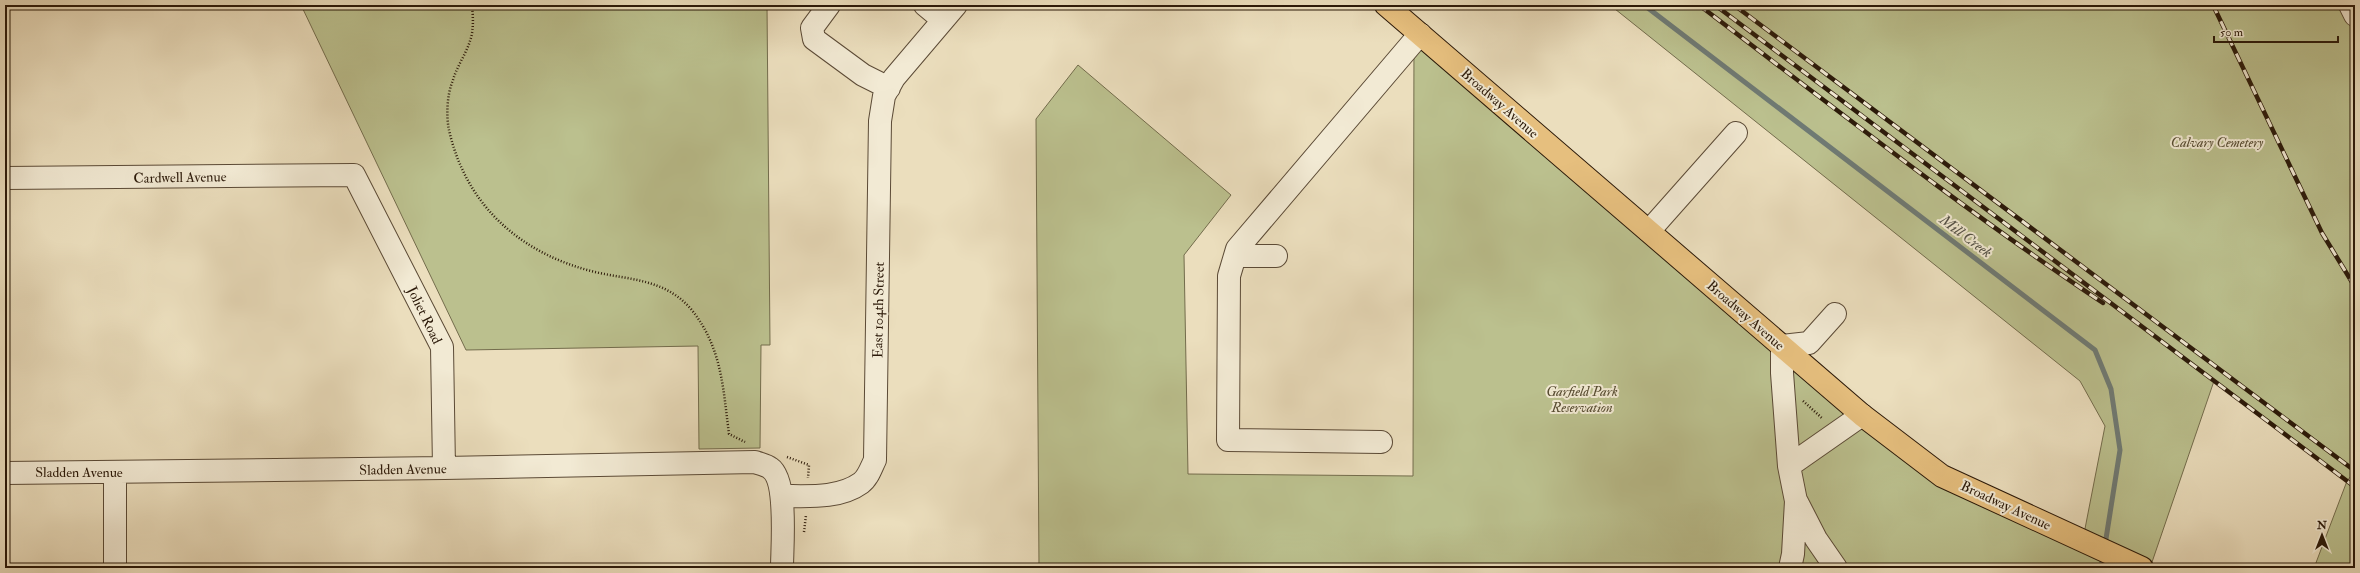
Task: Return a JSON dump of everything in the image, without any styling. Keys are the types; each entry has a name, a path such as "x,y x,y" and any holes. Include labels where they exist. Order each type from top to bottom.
{"main road":[{"name":"Broadway Avenue","path":"1386,5 1862,415 1942,476 2142,568"}],"street":[{"path":"829,5 812,28 814,38 863,75 889,88"},
{"path":"925,5 950,13"},
{"path":"2350,5 2355,15"},
{"name":"East 104th Street","path":"782,496 831,494 845,491 861,483 868,476 875,460 880,121 884,96 894,78 950,13"},
{"path":"1381,442 1228,440 1229,276 1237,248 1420,34"},
{"path":"1649,231 1736,133"},
{"name":"Cardwell Avenue","path":"5,178 354,175"},
{"name":"Joliet Road","path":"354,175 442,347 444,468"},
{"path":"1235,256 1276,256"},
{"path":"1790,568 1793,554 1796,501 1789,466 1782,374 1782,346 1809,343 1835,314"},
{"path":"1789,466 1862,415"},
{"name":"Sladden Avenue","path":"5,473 444,468 755,462 770,468 777,477 782,496"},
{"path":"115,472 115,568"},
{"path":"782,496 782,568"},
{"path":"1796,501 1816,539 1836,568"}],"path":[{"path":"472,5 473,20 470,40 452,80 448,102 449,129 468,184 490,214 511,232 543,252 595,272 655,284 675,294 685,304 706,331 719,362 729,434 748,444"},
{"path":"1799,397 1825,420"},
{"path":"782,456 809,465 808,482"}],"green space":[{"path":"301,5 767,5 770,345 761,345 760,448 699,449 698,346 466,350"},
{"path":"1610,5 2355,5 2355,471 2347,481 2214,381 2150,568 1039,568 1036,119 1078,65 1231,195 1184,255 1188,474 1413,476 1414,33 1942,476 2083,539 2105,426 2080,381"},
{"path":"2347,481 2355,487 2355,568 2314,568"}],"waterway":[{"name":"Mill Creek","path":"1644,5 2095,350 2111,389 2120,450 2105,545"},
{"name":"Mill Creek","path":"2101,568 2103,555"}],"railway":[{"path":"1699,5 1949,194 2051,268 2103,303"},
{"path":"1715,5 2355,487"},
{"path":"1734,5 2355,471"},
{"path":"2213,5 2322,233 2355,287"}],"park label":[{"name":"Calvary Cemetery","path":"2217,142"},
{"name":"Garfield Park Reservation","path":"1582,400"}]}
